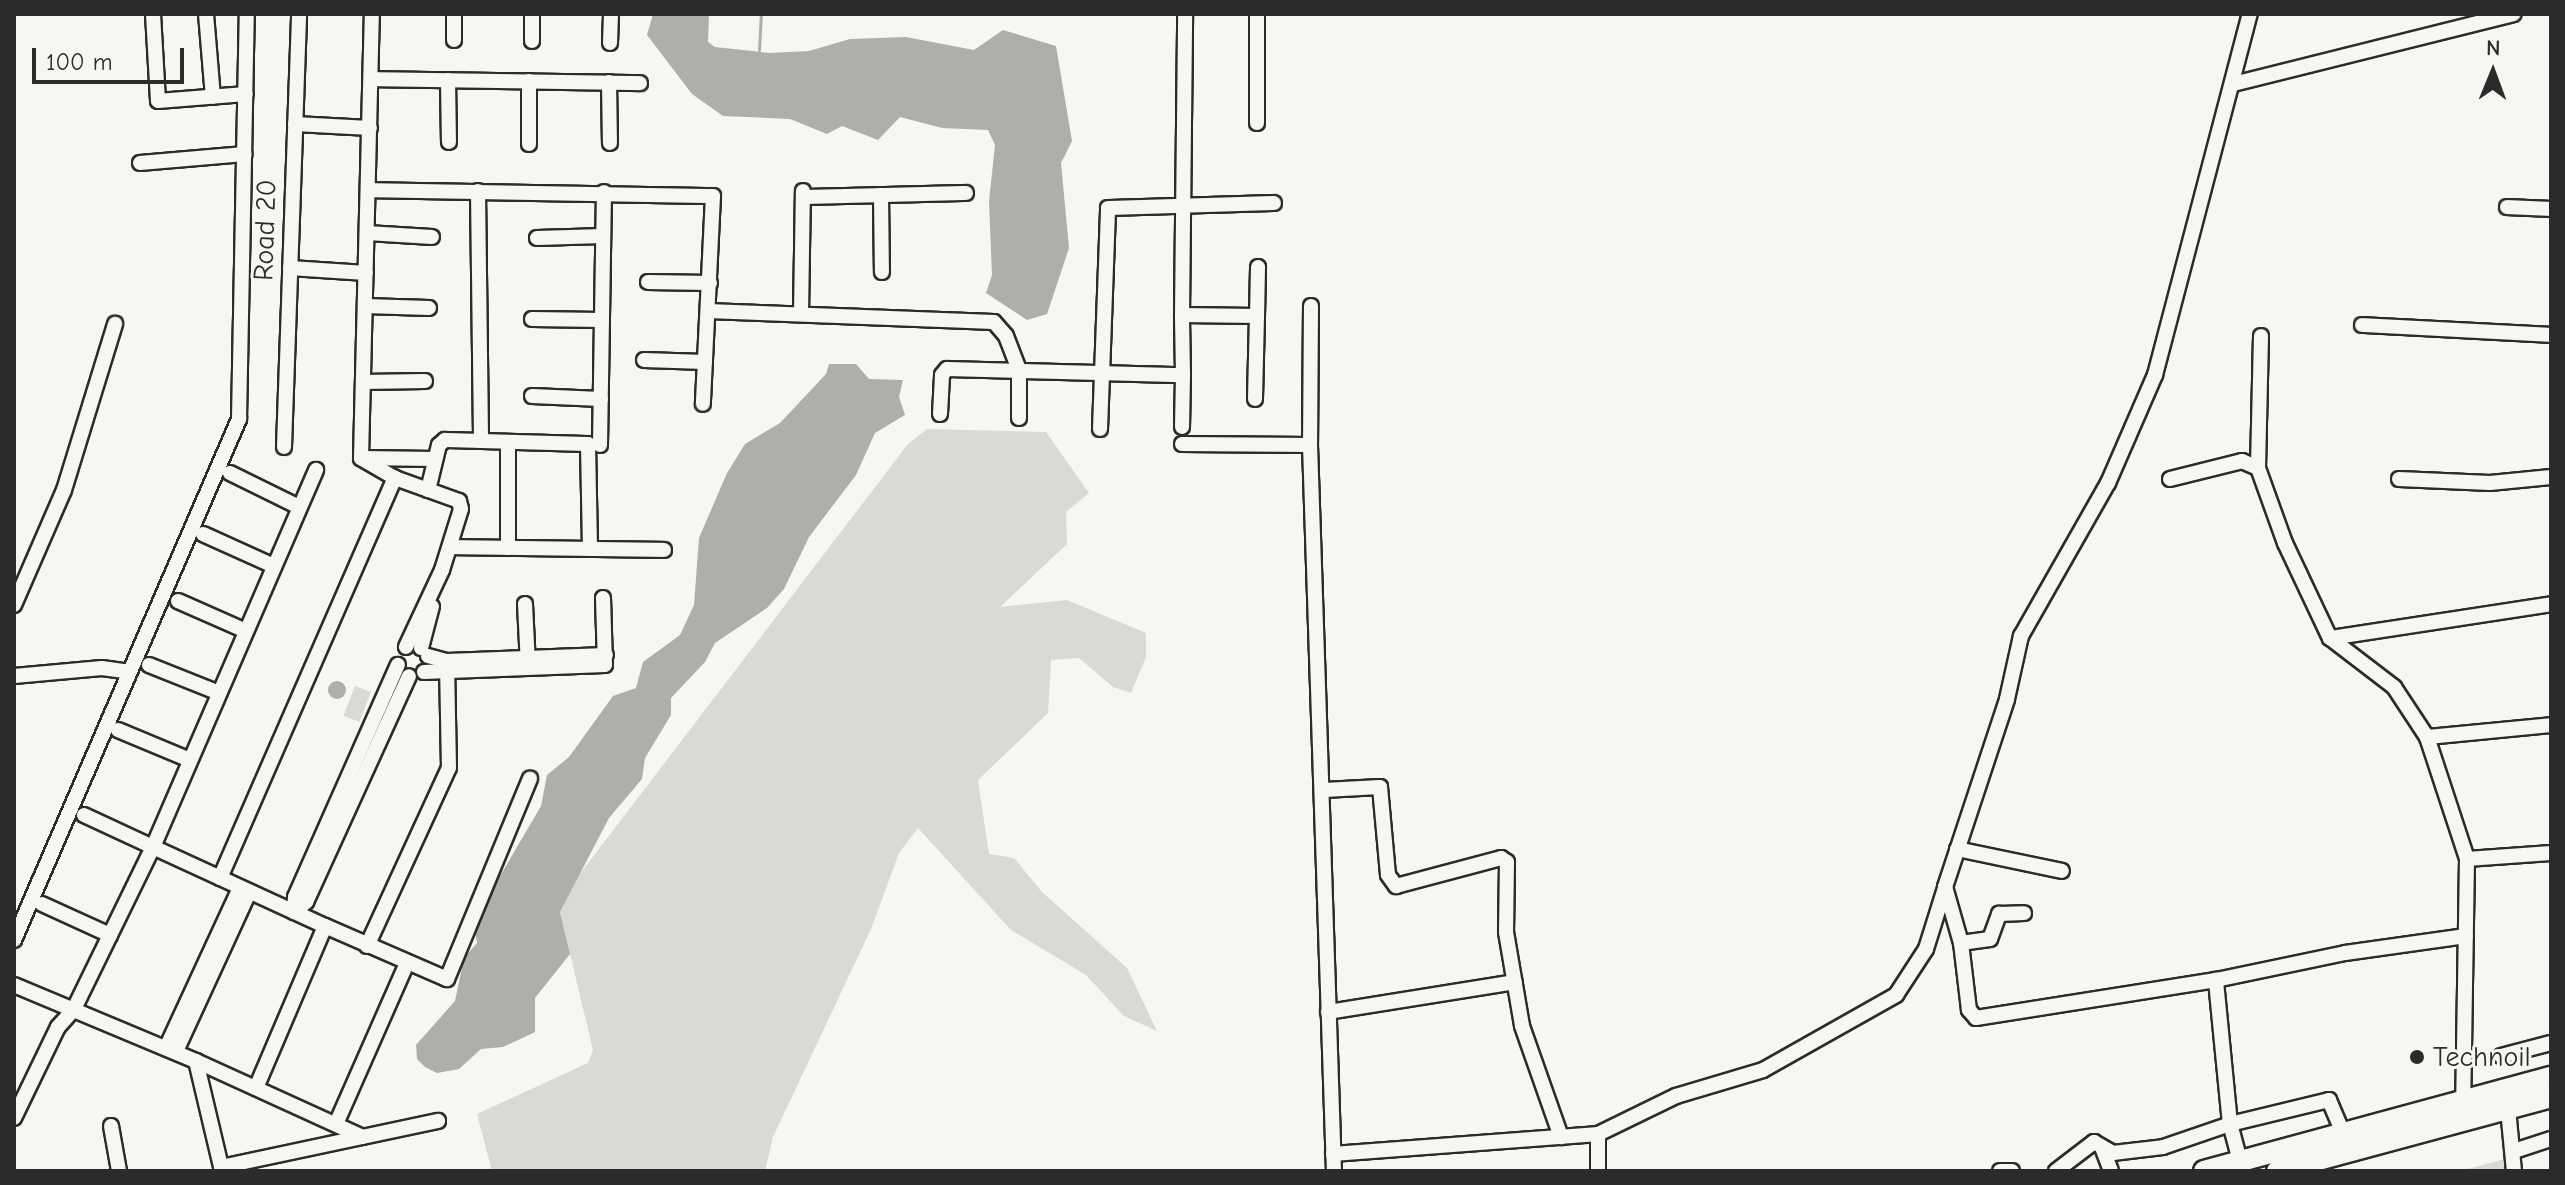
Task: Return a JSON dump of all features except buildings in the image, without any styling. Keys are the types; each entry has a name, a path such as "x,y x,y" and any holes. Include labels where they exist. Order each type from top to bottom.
{"highway":[{"path":"2204,1171 2551,1077"},
{"path":"2277,1171 2551,1097"}],"street":[{"path":"153,14 158,101 246,94"},
{"path":"206,14 213,97"},
{"path":"14,940 239,419 247,14"},
{"name":"Road 20","path":"284,447 299,14"},
{"path":"361,458 372,14"},
{"path":"454,14 454,40"},
{"path":"532,14 532,41"},
{"path":"610,43 611,14"},
{"path":"1182,427 1180,205 1185,14"},
{"path":"1257,14 1257,123"},
{"path":"1333,1154 1598,1134 1676,1096 1763,1070 1896,995 1926,949 2007,699 2021,636 2108,483 2155,375 2250,14"},
{"path":"2233,84 2513,14"},
{"path":"371,79 640,83"},
{"path":"448,80 449,142"},
{"path":"529,81 529,144"},
{"path":"609,82 610,143"},
{"path":"295,124 370,128"},
{"path":"140,163 245,154"},
{"path":"368,190 713,196 703,404"},
{"path":"478,191 481,441"},
{"path":"600,445 604,192"},
{"path":"801,314 803,193 966,193"},
{"path":"881,195 882,272"},
{"path":"1100,429 1106,211 1111,206 1274,203"},
{"path":"2507,207 2551,209"},
{"path":"367,233 432,237"},
{"path":"537,238 603,236"},
{"path":"1255,399 1258,267"},
{"path":"290,268 366,273"},
{"path":"648,282 710,283"},
{"path":"365,306 429,308"},
{"path":"1311,306 1310,445 1324,790 1334,1171"},
{"path":"708,311 994,322 1019,370 1019,418"},
{"path":"1182,315 1257,316"},
{"path":"532,319 602,320"},
{"path":"14,605 64,490 115,324"},
{"path":"2362,325 2551,335"},
{"path":"2261,336 2258,468 2313,611 2330,638 2394,687 2427,737 2467,859 2463,1101"},
{"path":"644,360 705,362"},
{"path":"940,414 943,371 1183,375"},
{"path":"363,382 425,381"},
{"path":"532,396 601,399"},
{"path":"428,490 441,441 588,444 590,549"},
{"path":"508,442 508,548"},
{"path":"1182,444 1310,445"},
{"path":"361,458 435,459"},
{"path":"294,912 295,897 442,570 461,504 395,478 361,458"},
{"path":"2170,479 2242,461 2258,468"},
{"path":"14,1118 58,1027 74,1009 153,847 316,470"},
{"path":"230,473 299,507"},
{"path":"2399,479 2490,483 2551,477"},
{"path":"220,878 395,478"},
{"path":"203,534 274,566"},
{"path":"451,547 664,550"},
{"path":"424,672 424,652 442,570"},
{"path":"409,676 447,666 606,660 603,598"},
{"path":"178,601 246,631"},
{"path":"525,604 528,664"},
{"path":"2330,638 2551,604"},
{"path":"406,647 424,652 447,666"},
{"path":"149,665 219,693"},
{"path":"398,665 409,676"},
{"path":"367,946 449,768 447,666"},
{"path":"14,676 91,669 130,672"},
{"path":"294,912 306,902 409,676"},
{"path":"2427,737 2551,725"},
{"path":"118,730 190,760"},
{"path":"84,815 443,980 449,976 530,779"},
{"path":"1324,790 1380,787 1388,875 1396,886 1501,858 1507,862 1506,932 1522,1026 1561,1137"},
{"path":"1957,849 2062,871"},
{"path":"2467,859 2551,853"},
{"path":"1945,887 1961,943 1969,1010 1976,1018 2216,980 2345,953 2466,936"},
{"path":"171,1048 244,890"},
{"path":"42,904 110,935"},
{"path":"1961,943 1990,939 1999,914 2024,913"},
{"path":"256,1088 325,926"},
{"path":"336,1124 406,965"},
{"path":"2216,980 2230,1124 2240,1161"},
{"path":"1328,1012 1515,982"},
{"path":"14,985 171,1048 363,1137"},
{"path":"2501,1056 2551,1043"},
{"path":"196,1061 222,1169 438,1121"},
{"path":"2103,1150 2163,1147 2230,1124 2329,1100 2343,1133"},
{"path":"2508,1109 2514,1171"},
{"path":"111,1126 119,1171"},
{"path":"1598,1134 1598,1171"},
{"path":"2514,1151 2551,1139"},
{"path":"2056,1171 2094,1142 2103,1150 2111,1171"},
{"path":"2000,1171 2012,1171"}],"shaded area":[{"path":"653,14 709,14 708,42 715,47 770,53 809,51 850,39 906,37 974,50 1003,30 1056,46 1072,141 1061,163 1069,248 1047,314 1027,320 986,293 992,275 989,201 995,145 988,130 942,128 900,117 878,140 842,126 827,134 790,119 723,116 692,94 647,35"},
{"path":"829,364 856,364 869,379 903,380 899,397 905,415 875,433 856,475 809,537 784,589 767,608 715,643 705,662 671,698 671,715 645,758 642,779 609,818 560,912 570,954 535,998 535,1032 503,1047 481,1049 459,1069 437,1073 425,1067 417,1059 416,1045 455,1001 464,958 477,943 473,922 541,806 547,775 569,757 613,696 636,688 643,662 680,635 694,605 699,538 727,473 745,444 780,423 826,374"},
{"path":"927,429 1046,432 1089,493 1066,512 1067,544 1000,607 1067,600 1146,633 1146,657 1131,693 1113,687 1079,658 1051,660 1048,713 978,780 989,854 1014,858 1042,892 1127,968 1157,1031 1124,1016 1086,975 1011,930 918,828 899,853 871,929 773,1137 765,1171 492,1171 477,1114 588,1063 593,1050 560,912 579,875 908,444"},
{"path":"337,681 346,690 337,699 328,690"},
{"path":"355,686 371,692 359,722 344,716"},
{"path":"2505,1159 2506,1171 2460,1171"}],"waterway":[{"path":"759,50 761,14"}],"place":[{"name":"Technoil","path":"2417,1057"}]}
